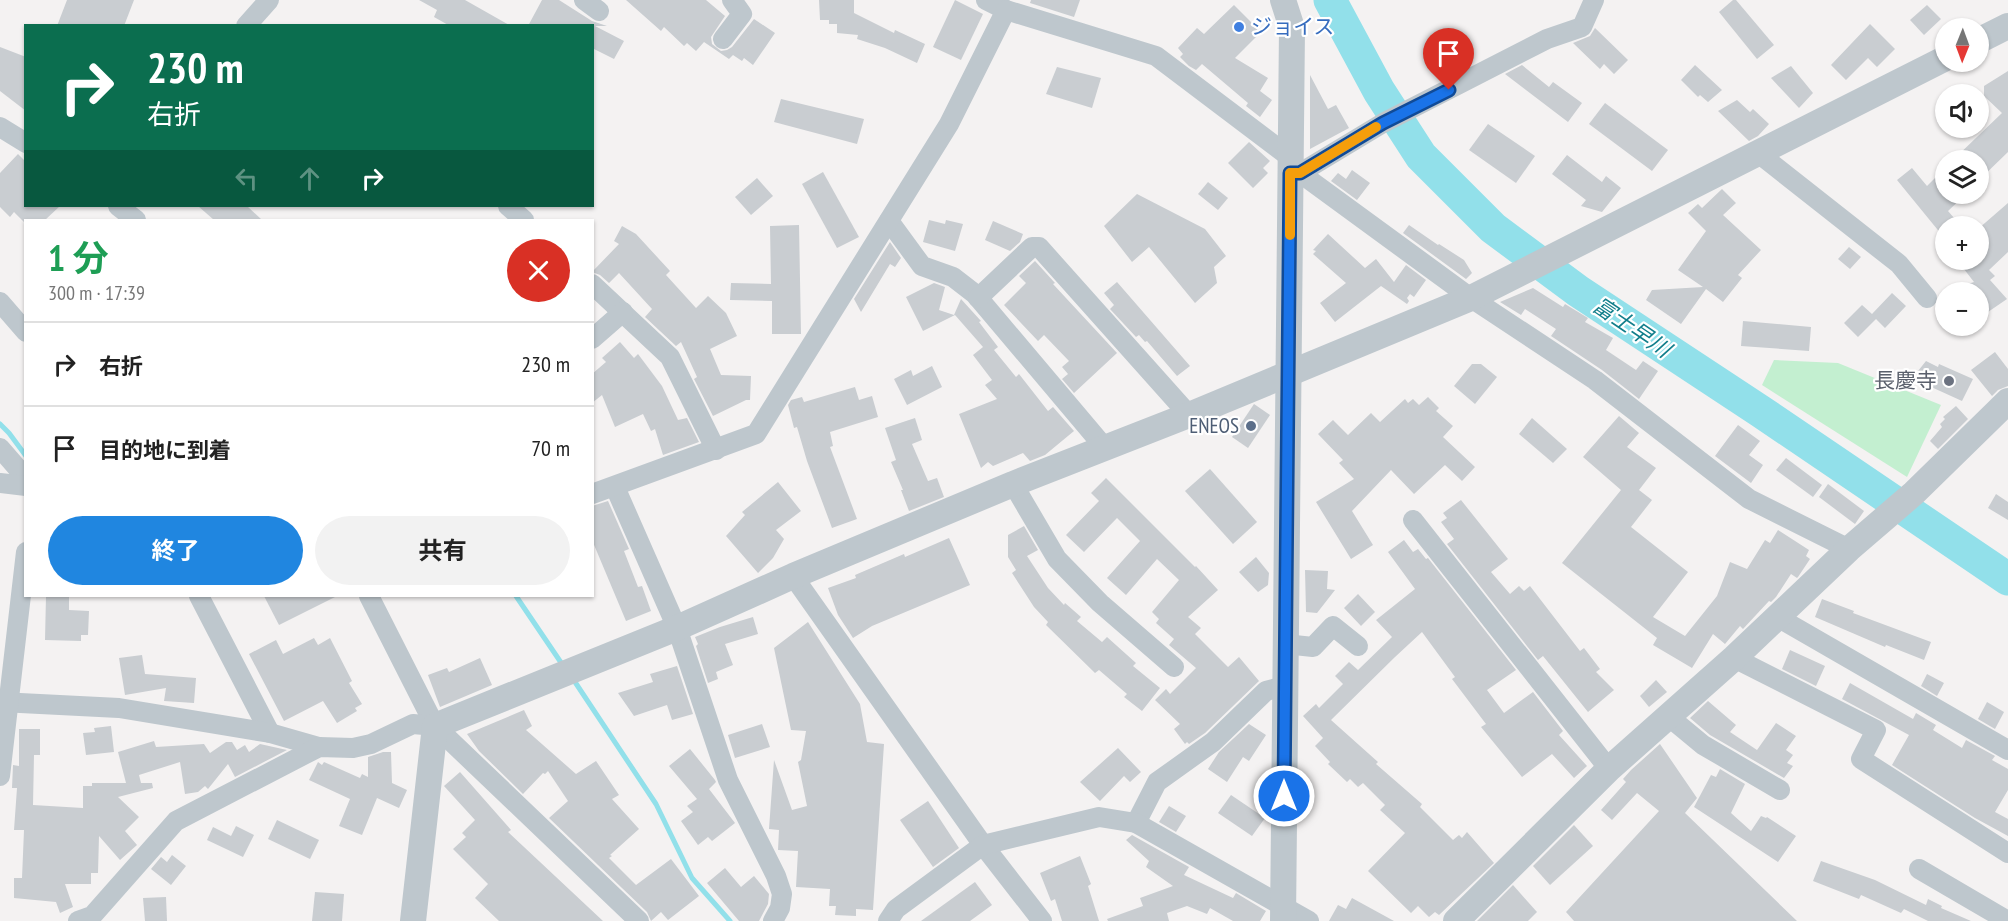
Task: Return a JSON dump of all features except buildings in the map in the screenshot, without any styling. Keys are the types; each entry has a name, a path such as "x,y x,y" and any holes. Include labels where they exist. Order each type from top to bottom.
{"street":[{"path":"248,24 269,0"},
{"path":"723,39 742,14 732,0"},
{"path":"986,0 1006,10 1155,56 1294,168 1471,298 1595,380 1749,499 1850,549"},
{"path":"1282,0 1292,28 1294,168 1288,374 1283,913"},
{"path":"1294,168 1546,39 1582,27 1594,0"},
{"path":"594,493 756,434 949,124 1006,10"},
{"path":"1989,36 2008,26"},
{"path":"4,703 119,708 270,733 319,747 353,748 371,744 413,724 435,726 677,628 793,576 1014,484 1189,415 1471,298 1935,64"},
{"path":"0,127 24,142"},
{"path":"1758,153 1899,264 1927,298"},
{"path":"119,207 135,219"},
{"path":"509,207 523,219"},
{"path":"890,221 922,266 953,277 978,298 1105,448"},
{"path":"978,298 1032,247 1040,247 1189,415"},
{"path":"594,286 670,357 716,450"},
{"path":"0,302 24,331"},
{"path":"594,337 622,312"},
{"path":"1456,921 1609,769 1914,493 2008,401"},
{"path":"0,447 24,476"},
{"path":"0,483 24,486"},
{"path":"1014,484 1057,560 1100,603 1174,667"},
{"path":"615,487 677,628 728,780 776,876 782,894 780,908 773,921"},
{"path":"1413,520 1609,769"},
{"path":"0,777 4,703 24,566"},
{"path":"793,576 983,845 1042,921"},
{"path":"200,597 270,733"},
{"path":"370,597 435,726 639,921"},
{"path":"1776,617 2008,750"},
{"path":"1285,644 1312,647 1333,626 1358,646"},
{"path":"1734,658 1876,730 1861,759 2008,853"},
{"path":"1136,824 1158,782 1213,742 1266,691 1285,686"},
{"path":"1668,716 1703,745 1780,790"},
{"path":"413,921 435,726"},
{"path":"78,921 92,916 176,821 319,747"},
{"path":"888,921 896,909 983,845 1099,817 1136,824 1283,913 1309,921"},
{"path":"1919,869 2008,921"}],"green space":[{"path":"1774,360 1838,363 1941,405 1907,477 1762,385"}],"waterway":[{"name":"富士早川","path":"1330,0 1379,91 1421,156 1493,228 1578,291 2008,579"},
{"path":"0,424 24,453"},
{"path":"517,597 564,667"},
{"path":"573,679 656,804 692,878 730,921"}],"slow traffic":[{"path":"1290,235 1290,173 1300,173 1376,127"}],"place":[{"name":"ジョイス","path":"1239,27"},
{"name":"長慶寺","path":"1949,381"},
{"name":"ENEOS","path":"1251,426"}],"route":[{"path":"1284,796 1290,173 1300,173 1383,123 1449,90"}]}
